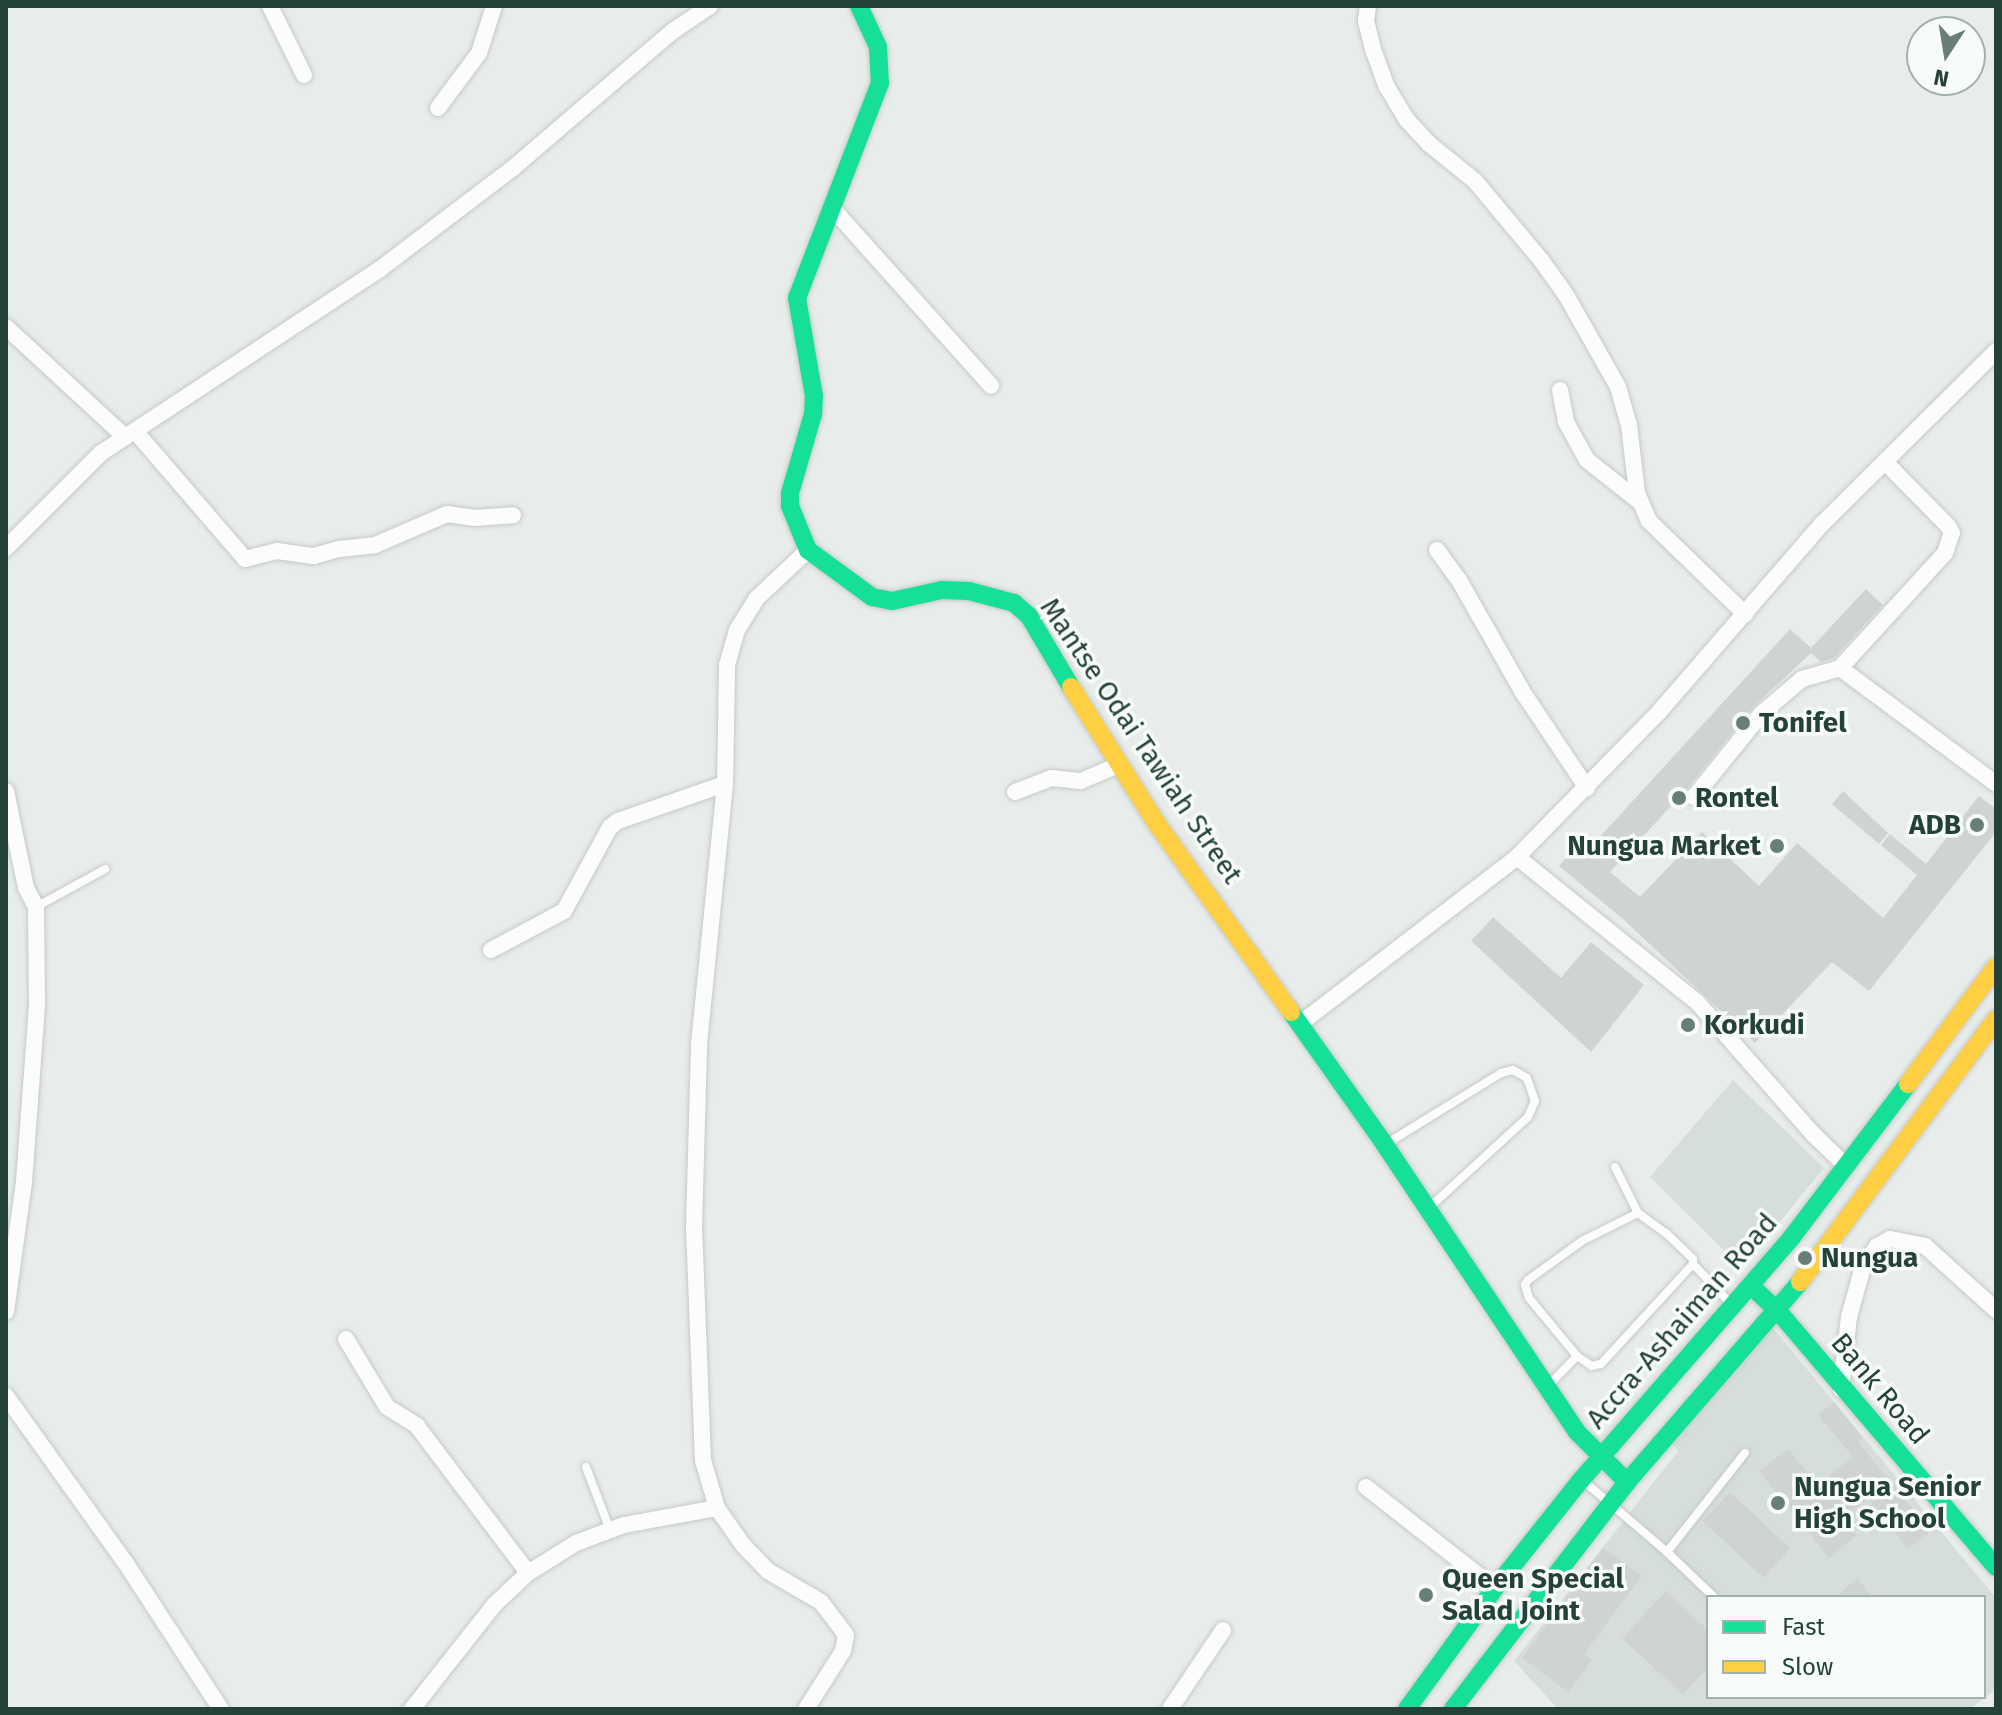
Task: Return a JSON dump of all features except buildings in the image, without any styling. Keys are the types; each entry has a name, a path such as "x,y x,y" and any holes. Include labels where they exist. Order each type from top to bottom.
{"street":[{"path":"270,6 304,75"},
{"path":"438,108 479,53 494,6"},
{"path":"6,548 85,467 380,269 513,168 650,49 710,6"},
{"path":"806,1709 843,1651 846,1635 821,1602 768,1571 733,1533 717,1508 703,1460 694,1227 699,1044 725,784 727,665 737,630 756,599 808,550 790,506 814,396 797,298 880,83 878,47 859,6"},
{"path":"1368,6 1366,21 1374,52 1387,87 1406,119 1428,143 1475,181 1541,260 1566,295 1618,387 1629,425 1640,502 1649,521 1745,614"},
{"path":"833,209 991,386"},
{"path":"6,327 130,434 245,559 277,551 314,556 375,545 447,514 474,518 513,515"},
{"path":"1301,1023 1517,857 1587,788 1822,524 1996,351"},
{"path":"1560,390 1566,422 1587,460 1640,502"},
{"path":"1694,797 1762,713 1802,679 1840,668 1951,542 1952,533 1940,516 1885,462"},
{"name":"Mantse Odai Tawiah Street","path":"808,550 872,597 892,601 942,590 969,591 1014,603 1040,635 1118,765 1385,1145 1577,1432 1627,1482"},
{"path":"1437,550 1459,580 1522,691 1587,788"},
{"path":"1840,668 1996,784"},
{"path":"1015,792 1051,778 1081,781 1118,765"},
{"path":"491,950 564,911 610,827 618,821 725,784"},
{"path":"6,791 26,888 36,907 37,1005 22,1196 6,1312"},
{"path":"1517,857 1697,1002 1813,1134 1846,1166"},
{"name":"Accra-Ashaiman Road","path":"1407,1709 1495,1588 1581,1480 1751,1286 1996,967"},
{"path":"1453,1709 1627,1482 1778,1311 1996,1019"},
{"path":"1841,1389 1849,1317 1862,1270 1877,1246 1890,1239 1925,1246 1996,1310"},
{"name":"Bank Road","path":"1751,1286 1778,1311 1841,1389 1996,1567"},
{"path":"346,1339 387,1407 417,1426 528,1573"},
{"path":"6,1396 125,1562 221,1709"},
{"path":"1366,1487 1495,1588"},
{"path":"412,1709 494,1605 528,1573 576,1543 610,1530 717,1508"},
{"path":"1170,1709 1223,1630"}],"lane":[{"path":"36,907 105,869"},
{"path":"1385,1145 1501,1073 1513,1070 1527,1078 1535,1101 1528,1117 1428,1209"},
{"path":"1615,1167 1638,1213 1666,1233 1693,1259 1693,1264 1733,1306"},
{"path":"1638,1213 1582,1241 1525,1285 1529,1298 1577,1356 1592,1366 1601,1364 1693,1264"},
{"path":"1548,1385 1577,1356"},
{"path":"1667,1552 1745,1453"},
{"path":"586,1467 610,1530"},
{"path":"1581,1480 1667,1552 1712,1595"}],"shaded area":[{"path":"1733,1080 1824,1168 1742,1268 1650,1177"},
{"name":"Nungua Senior High School","path":"1773,1328 1996,1598 1996,1689 1986,1697 1986,1595 1706,1595 1706,1699 1983,1699 1970,1709 1558,1709 1514,1661 1678,1451 1671,1443"}],"traffic: fast":[{"path":"859,6 878,47 880,83 797,298 814,396 813,414 790,493 790,506 808,550 872,597 892,601 942,590 969,591 1014,603 1029,616 1071,687"},
{"path":"1291,1012 1385,1145 1577,1432 1627,1482"},
{"path":"1407,1709 1495,1588 1581,1480 1792,1237 1908,1084"},
{"path":"1453,1709 1627,1482 1800,1282"},
{"path":"1751,1286 1778,1311 1996,1567"}],"traffic: slow":[{"path":"1071,687 1157,824 1291,1012"},
{"path":"1908,1084 1996,967"},
{"path":"1800,1282 1996,1019"}],"place":[{"name":"Tonifel","path":"1743,723"},
{"name":"Rontel","path":"1679,798"},
{"name":"ADB","path":"1977,825"},
{"name":"Nungua Market","path":"1777,846"},
{"name":"Korkudi","path":"1688,1025"},
{"name":"Nungua","path":"1805,1258"},
{"name":"Nungua Senior High School","path":"1778,1503"},
{"name":"Queen Special Salad Joint","path":"1426,1595"}]}
